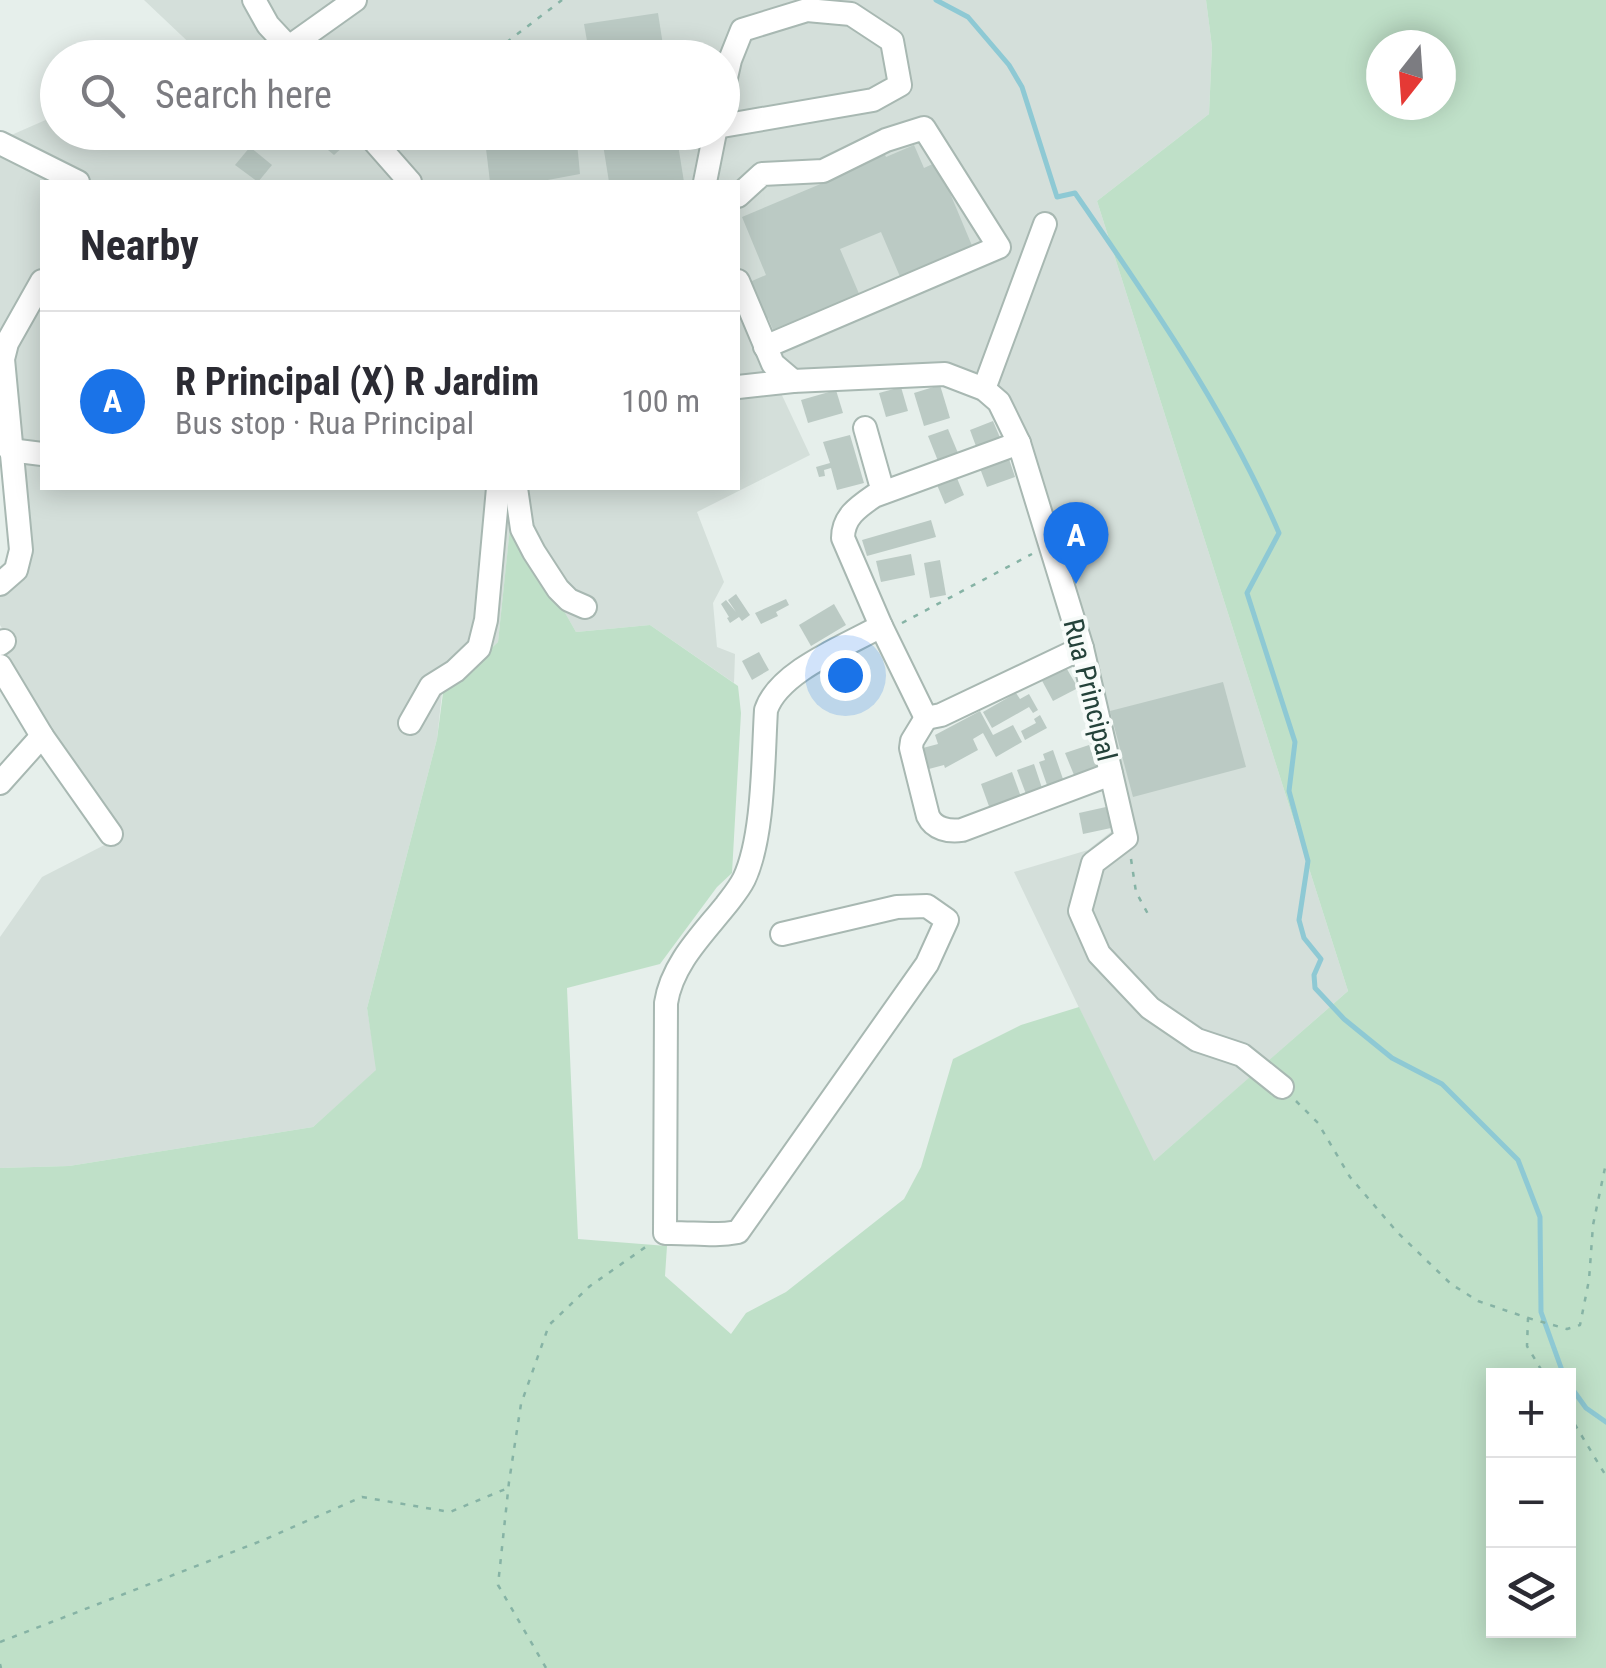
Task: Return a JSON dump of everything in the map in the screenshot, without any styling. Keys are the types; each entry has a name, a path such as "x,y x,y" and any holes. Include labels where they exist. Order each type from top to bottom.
{"street":[{"path":"254,0 282,40"},
{"path":"307,40 355,0"},
{"path":"738,40 742,30 807,10 852,14 892,41 900,86 873,100 740,123"},
{"path":"740,194 762,174 822,171 886,140 924,128 998,247 764,347"},
{"path":"0,143 74,180"},
{"path":"382,150 408,180"},
{"path":"704,180 710,150"},
{"path":"740,387 933,373 984,389 1045,224"},
{"path":"0,584 16,570 21,550 6,439 4,345 40,284"},
{"path":"740,286 773,364 793,380"},
{"name":"Rua Principal","path":"984,389 1006,412 1050,544 1082,648 1126,838"},
{"path":"865,428 882,492"},
{"path":"6,439 40,453"},
{"path":"926,718 843,538 846,520 856,508 882,492 1018,443"},
{"path":"502,490 558,589 569,600 585,607"},
{"path":"410,724 431,686 479,648 502,490"},
{"path":"782,934 898,907 928,906 946,920 927,964 738,1232 715,1237 698,1232 665,1232 668,991 680,962 740,887 747,872 757,834 766,710 790,677 881,626"},
{"path":"1082,648 941,715 926,718 910,748 928,816 941,828 962,830 1111,774"},
{"path":"0,666 42,736 110,834"},
{"path":"3,775 42,736"},
{"path":"1126,838 1093,862 1080,911 1099,954 1150,1008 1197,1040 1242,1054 1282,1087"}],"path":[{"path":"510,40 562,0"},
{"path":"881,626 899,624 1050,544"},
{"path":"1126,838 1136,892 1148,914"},
{"path":"1282,1087 1318,1123 1350,1177 1398,1234 1451,1284 1478,1301 1567,1330 1580,1324 1606,1163"},
{"path":"546,1668 498,1585 522,1404 549,1326 590,1286 665,1232"},
{"path":"1528,1318 1527,1346 1541,1368"},
{"path":"1576,1426 1606,1476"},
{"path":"0,1642 261,1541 362,1497 450,1512 508,1488"}],"shaded area":[{"path":"144,0 1206,0 1212,47 1209,114 1097,201 1348,991 1153,1162 1014,872 1088,850 1112,831 1115,816 1105,767 1014,458 998,416 977,397 947,385 780,391 810,455 697,512 724,582 713,603 717,647 735,654 734,683 650,625 576,632 511,520 498,642 442,693 437,739 367,1008 377,1070 313,1127 69,1166 0,1168 0,937 42,877 122,836 44,723 4,656 13,647 0,625 0,594 26,571 32,546 14,367 0,353 0,140 40,122 40,150 740,150 740,40 186,40"}],"green space":[{"path":"1206,0 1606,0 1606,1668 0,1668 0,1168 69,1166 313,1127 376,1070 367,1008 437,739 443,693 498,642 511,518 576,632 650,625 738,686 741,713 732,873 717,887 660,964 567,988 578,1239 667,1246 665,1276 731,1334 746,1313 786,1292 904,1199 921,1167 953,1059 1021,1025 1079,1007 1154,1161 1348,991 1097,201 1209,114 1212,47"}],"building":[{"path":"658,13 662,40 587,40 584,24"},
{"path":"914,145 924,168 937,162 973,248 901,279 881,232 840,249 860,296 774,332 768,318 761,321 745,284 766,275 742,217 842,175 839,168 883,150 886,157"},
{"path":"248,150 254,150 272,165 255,180 235,165"},
{"path":"486,150 578,150 580,174 548,180 490,180"},
{"path":"604,150 679,150 684,180 609,180"},
{"path":"940,385 950,418 924,426 914,393"},
{"path":"901,387 908,411 886,417 879,393"},
{"path":"836,390 843,413 808,423 801,400"},
{"path":"993,421 1001,440 977,449 970,430"},
{"path":"948,429 958,453 938,461 928,436"},
{"path":"850,435 864,483 837,490 831,468 819,477 816,467 830,463 823,442"},
{"path":"1007,453 1015,477 987,487 978,463"},
{"path":"954,471 964,495 945,504 935,480"},
{"path":"931,520 936,537 867,556 862,540"},
{"path":"911,554 915,575 881,582 876,561"},
{"path":"940,560 946,595 930,598 924,563"},
{"path":"736,594 750,615 730,623 721,604 726,600 736,612 728,600"},
{"path":"786,599 789,605 776,612 778,616 761,624 755,613"},
{"path":"834,604 846,625 811,646 799,625"},
{"path":"759,652 769,670 752,680 742,661"},
{"path":"1064,664 1078,688 1053,701 1040,677"},
{"path":"1223,682 1246,767 1133,797 1110,711"},
{"path":"1016,693 1020,699 1029,694 1038,710 1033,713 1029,707 992,728 983,712"},
{"path":"980,711 993,735 1013,725 1022,742 996,757 983,733 973,739 978,750 945,768 944,765 925,770 919,749 938,744 935,735"},
{"path":"1040,715 1047,728 1025,740 1021,731 1036,723 1034,719"},
{"path":"1089,745 1097,767 1074,775 1065,753"},
{"path":"1053,750 1063,779 1047,785 1039,762 1045,760 1043,754"},
{"path":"1034,764 1042,788 1026,794 1017,770"},
{"path":"1012,772 1021,797 990,809 981,784"},
{"path":"1106,807 1111,828 1083,834 1079,813"}],"waterway":[{"path":"936,0 968,17 1009,65 1022,87 1057,197 1075,193 1159,316 1236,444 1279,533 1247,593 1295,742 1289,791 1308,861 1299,920 1304,938 1321,959 1314,975 1315,988 1344,1019 1392,1058 1442,1084 1518,1160 1540,1217 1541,1312 1561,1368"},
{"path":"1576,1394 1586,1408 1606,1422"}],"place":[{"name":"R Principal (X) R Jardim","path":"1076,584"}]}
